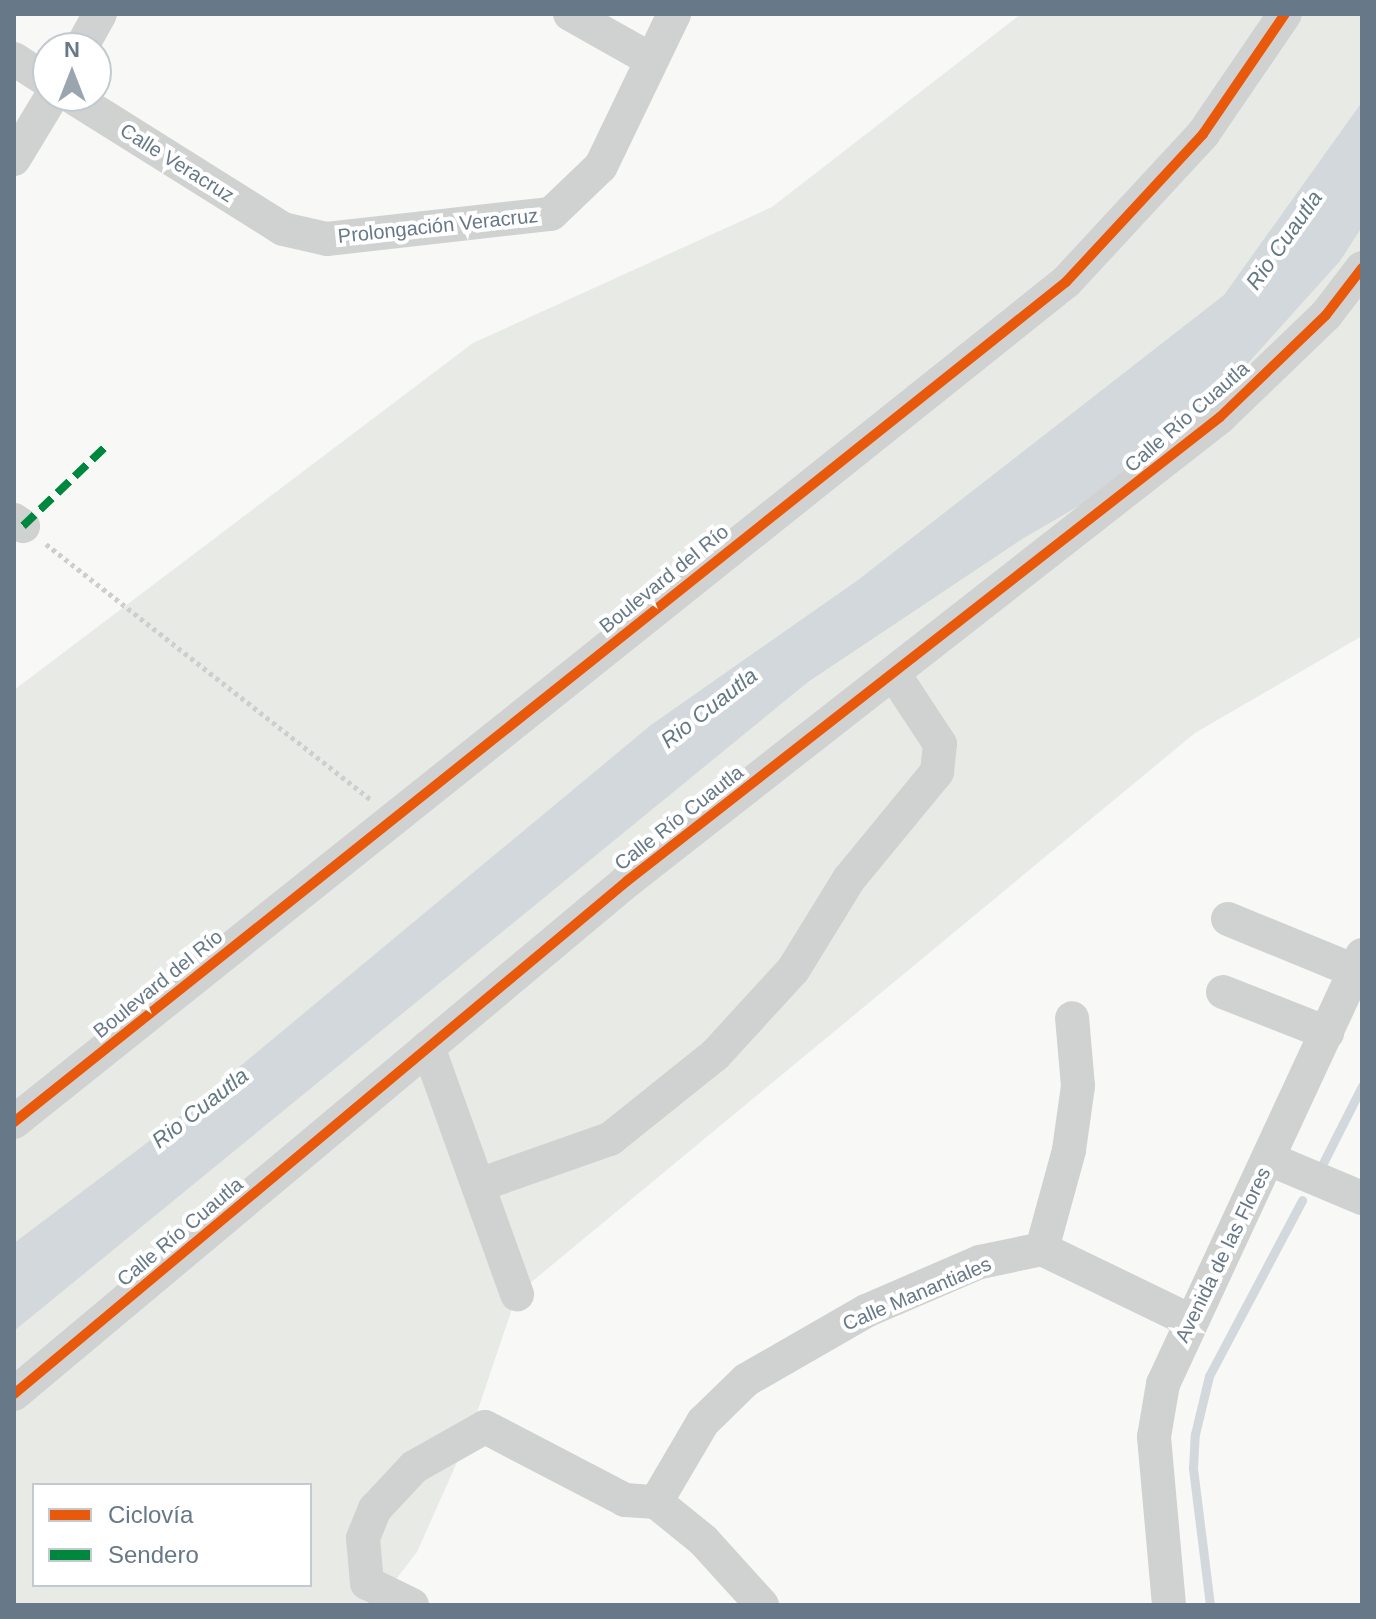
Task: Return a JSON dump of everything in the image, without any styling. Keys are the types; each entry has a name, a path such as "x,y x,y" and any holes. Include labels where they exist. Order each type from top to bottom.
{"street":[{"path":"90,32 100,14"},
{"path":"570,14 650,59"},
{"name":"Prolongación Veracruz","path":"283,229 327,239 551,214 601,166 674,14"},
{"name":"Boulevard del Río","path":"14,1122 1066,282 1203,134 1285,14"},
{"path":"14,59 32,71"},
{"path":"14,159 42,112"},
{"name":"Calle Veracruz","path":"97,112 283,229"},
{"name":"Calle Río Cuautla","path":"14,1394 627,881 1220,417 1326,315 1362,268"},
{"path":"482,1184 610,1139 715,1055 793,970 849,879 937,772 940,744 894,674"},
{"path":"1228,919 1359,963"},
{"name":"Avenida de las Flores","path":"1169,1605 1162,1571 1154,1437 1163,1384 1189,1320 1269,1159 1359,963"},
{"path":"1223,992 1327,1033"},
{"path":"1072,1018 1078,1086 1069,1150 1042,1249 1189,1320"},
{"path":"428,1047 482,1184 517,1294"},
{"path":"1269,1159 1362,1198"},
{"name":"Calle Manantiales","path":"656,1502 703,1422 746,1380 866,1311 980,1262 1042,1249"},
{"path":"412,1605 367,1583 360,1560 375,1509 414,1467 485,1427 625,1500 656,1502 703,1540 762,1605"}],"path":[{"path":"18,523 393,819"}],"shaded area":[{"path":"1021,14 1362,14 1362,636 1195,733 517,1294 470,1433 417,1552 376,1605 14,1605 14,690 473,343 772,207"}],"water":[{"name":"Rio Cuautla","path":"1362,102 1362,227 1340,261 1224,390 1139,471 1022,539 808,682 14,1331 14,1243 156,1136 651,725 858,580 1224,295"}],"waterway":[{"path":"1319,1171 1362,1086"},
{"path":"1210,1605 1193,1468 1195,1434 1209,1376 1302,1200"}],"marked path":[{"path":"23,526 106,446"}],"cycle path":[{"path":"14,1122 1066,282 1203,134 1285,14"},
{"path":"14,1394 627,881 1220,417 1326,315 1362,268"}]}
